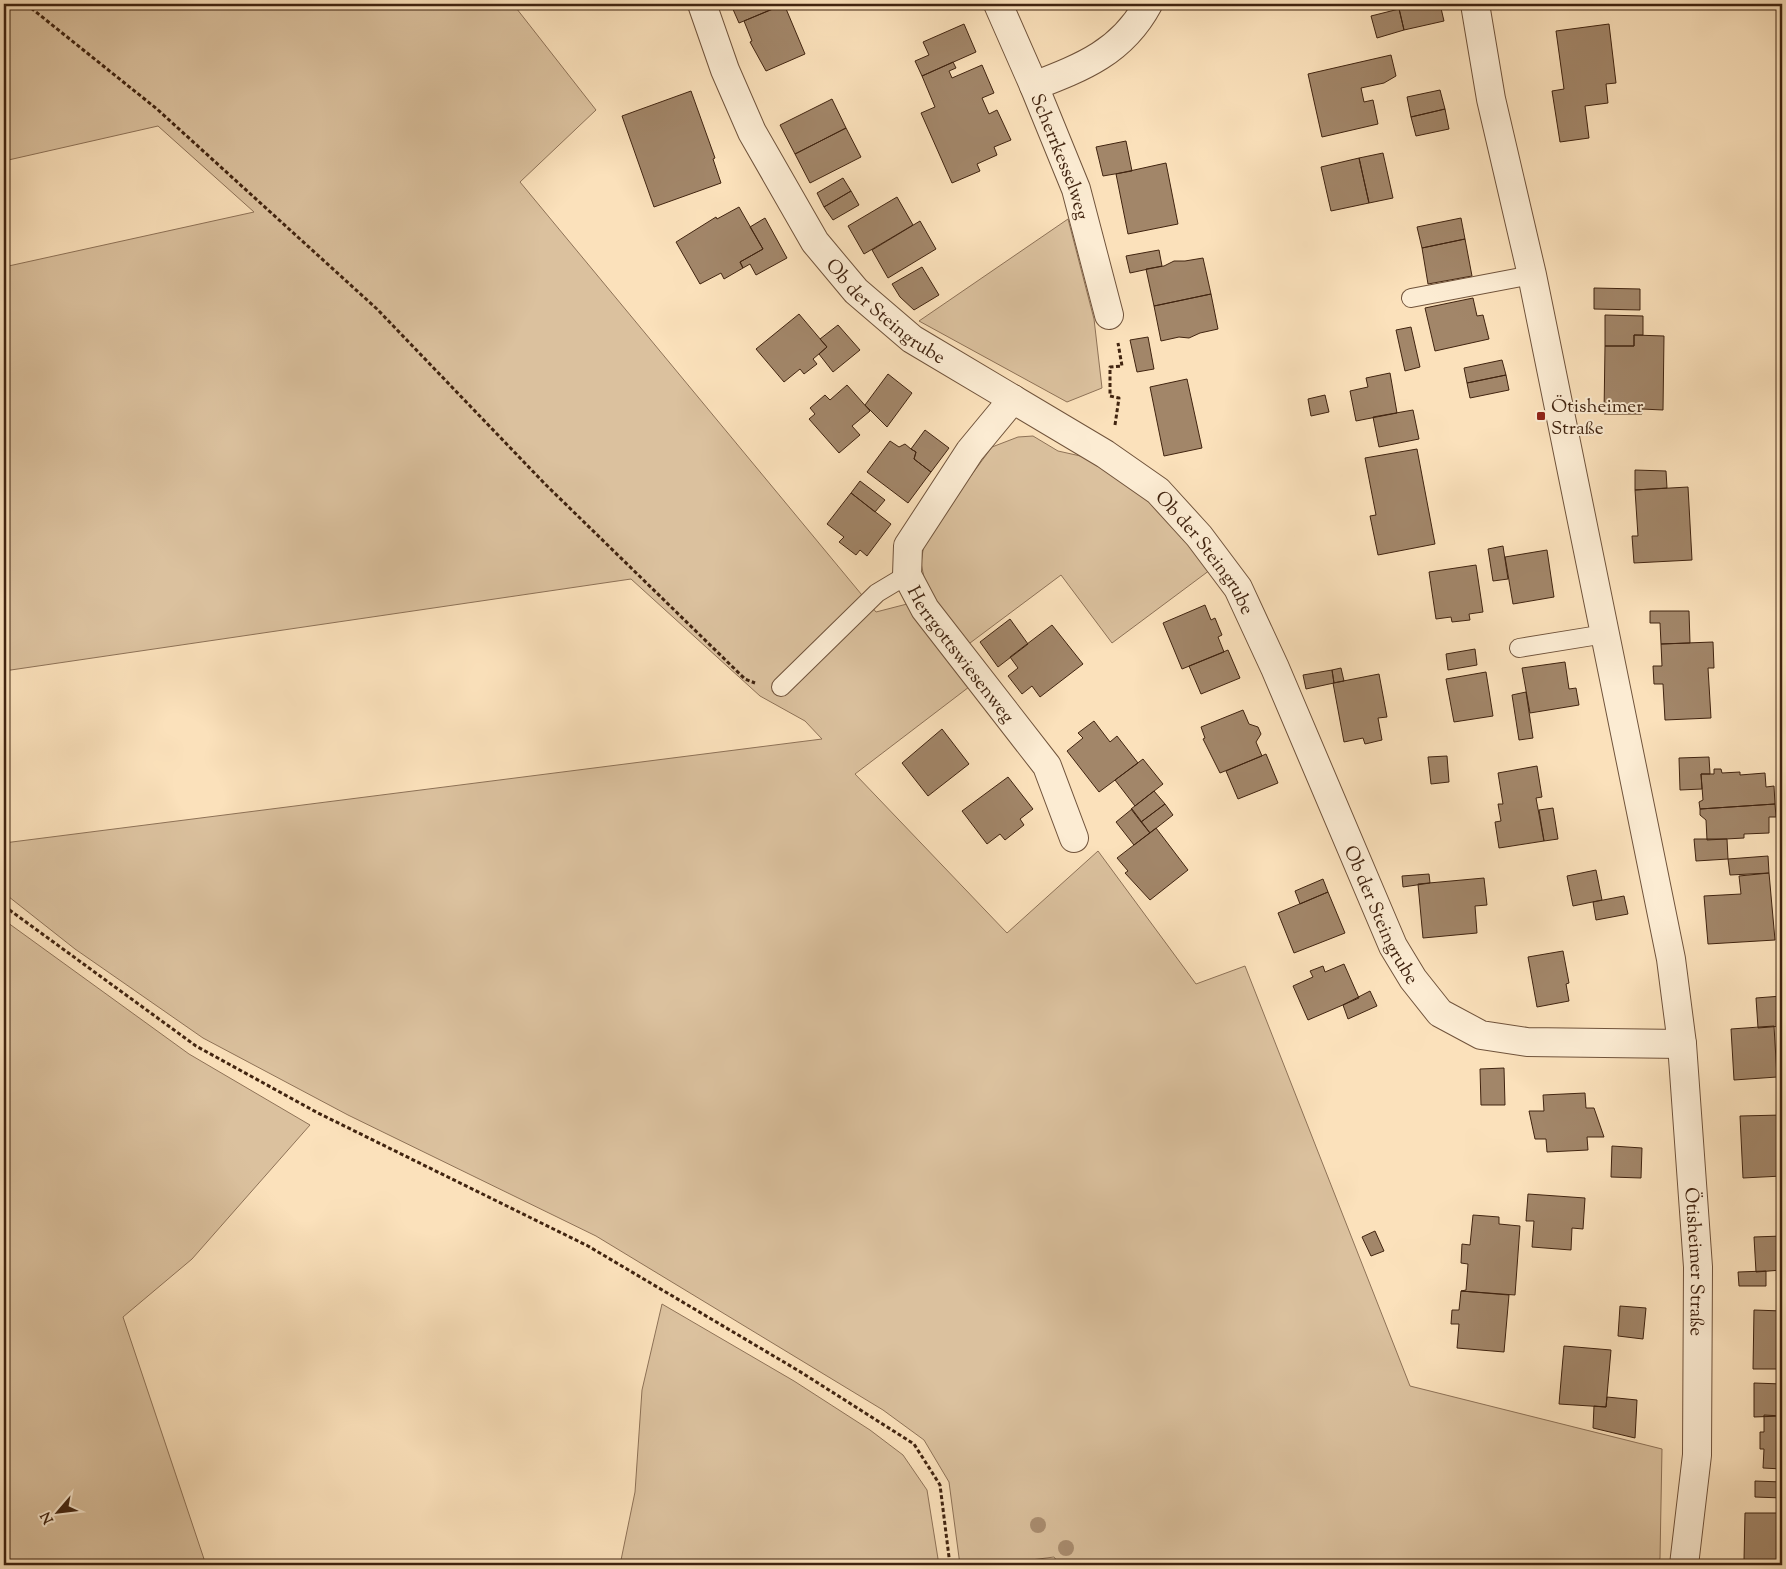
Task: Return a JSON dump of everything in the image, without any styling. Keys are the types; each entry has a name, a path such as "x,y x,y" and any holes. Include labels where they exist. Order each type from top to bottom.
{"street":[{"name":"Ob der Steingrube","path":"702,4 725,70 752,132 815,242 856,291 912,339 1105,454 1158,491 1200,536 1238,588 1275,668 1393,946 1413,979 1440,1013 1481,1035 1527,1042 1682,1044"},
{"name":"Scherrkesselweg","path":"998,4 1076,189 1113,326"},
{"path":"1034,86 1079,69 1111,50 1138,21 1148,4"},
{"name":"Ötisheimer Straße","path":"1475,4 1491,99 1532,275 1671,959 1682,1044 1698,1268 1698,1455 1684,1565"},
{"name":"Herrgottswiesenweg","path":"1013,399 970,451 908,546 907,575 925,609 1047,766 1074,838"}],"lane":[{"path":"1411,298 1532,275"},
{"path":"781,687 878,593 907,575"},
{"path":"1519,648 1605,634"}],"path":[{"path":"26,4 157,109 377,309 545,484 745,679 773,691 781,687"},
{"path":"1113,326 1122,366 1110,367 1110,396 1119,398 1117,420"},
{"path":"4,906 196,1046 318,1113 588,1246 799,1371 914,1444 940,1485 950,1565"}],"shaded area":[{"path":"4,4 513,4 596,110 520,182 876,612 907,604 969,687 855,774 1007,933 1098,851 1196,984 1245,966 1410,1386 1662,1449 1660,1558 1658,1565 1060,1565 1054,1557 1031,1560 1021,1565 960,1565 949,1482 924,1440 883,1410 596,1236 348,1115 203,1038 75,949 4,893 4,843 822,739 805,721 760,696 631,579 4,671 4,267 254,212 158,126 4,161"},
{"path":"1068,219 1094,319 1102,388 1067,402 919,321"},
{"path":"1033,436 1058,451 1094,459 1154,502 1210,570 1112,643 1061,575 966,646 928,596 921,563 925,538 992,447 1018,437"},
{"path":"4,920 189,1054 310,1125 192,1259 123,1317 206,1565 4,1565"},
{"path":"662,1304 794,1381 870,1430 903,1455 927,1490 939,1565 620,1565 635,1492 642,1390"}],"building":[{"path":"740,4 771,4 773,9 739,23 732,7"},
{"path":"784,4 805,54 766,71 750,42 752,41 744,21"},
{"path":"1398,4 1440,4 1444,21 1404,30"},
{"path":"1399,9 1404,30 1377,38 1371,16"},
{"path":"964,24 976,52 922,76 915,61 929,55 923,42"},
{"path":"1609,24 1616,83 1606,84 1608,103 1585,106 1589,138 1560,142 1552,91 1564,89 1556,31"},
{"path":"1391,55 1396,76 1384,83 1361,88 1364,102 1373,100 1378,124 1322,137 1308,74"},
{"path":"953,62 956,68 949,71 952,78 982,65 994,93 982,98 989,114 997,110 1011,140 994,147 997,155 977,164 980,171 952,183 921,113 935,107 922,76"},
{"path":"1440,90 1445,109 1411,117 1407,97"},
{"path":"691,91 715,158 713,159 721,183 654,207 622,116"},
{"path":"832,99 846,128 795,154 780,125"},
{"path":"1445,109 1449,129 1416,136 1411,117"},
{"path":"846,128 861,157 810,183 795,154"},
{"path":"1126,141 1132,171 1103,176 1096,147"},
{"path":"1383,153 1393,198 1369,203 1359,158"},
{"path":"1359,158 1369,203 1331,211 1321,167"},
{"path":"1166,163 1178,224 1128,234 1116,174"},
{"path":"843,178 851,191 824,207 817,193"},
{"path":"851,191 859,205 833,220 824,207"},
{"path":"897,197 913,225 864,254 848,226"},
{"path":"739,207 763,249 740,262 743,268 724,279 721,273 700,284 676,242 716,217 717,219"},
{"path":"765,218 787,258 756,275 750,264 743,268 740,262 763,249 750,227"},
{"path":"1461,218 1465,239 1422,248 1417,227"},
{"path":"920,221 936,249 888,278 872,250"},
{"path":"1465,239 1472,276 1428,284 1422,248"},
{"path":"1159,250 1162,266 1130,273 1126,256"},
{"path":"1203,258 1211,294 1154,306 1146,269 1164,266 1174,261"},
{"path":"922,267 939,295 914,310 900,297 892,284"},
{"path":"1594,288 1640,289 1640,310 1594,309"},
{"path":"1211,294 1218,329 1200,333 1189,338 1179,337 1161,341 1154,306"},
{"path":"1473,298 1477,316 1483,315 1489,339 1435,351 1425,308"},
{"path":"799,314 827,347 813,359 817,364 804,374 800,369 784,382 756,349"},
{"path":"1605,315 1643,316 1643,335 1634,335 1634,346 1605,346"},
{"path":"838,325 860,350 833,372 819,354 827,347 820,339"},
{"path":"1411,327 1420,367 1405,371 1396,330"},
{"path":"1634,335 1664,336 1663,410 1642,409 1642,414 1604,414 1605,346 1634,346"},
{"path":"1148,337 1154,369 1137,372 1130,340"},
{"path":"1502,360 1506,375 1467,383 1464,368"},
{"path":"1390,373 1397,413 1356,421 1350,391 1368,387 1366,378"},
{"path":"888,374 912,393 887,427 865,405"},
{"path":"1506,375 1509,390 1470,398 1467,383"},
{"path":"1187,379 1202,448 1164,456 1150,387"},
{"path":"847,385 870,411 852,426 860,435 839,453 809,419 815,414 810,408 825,395 830,400"},
{"path":"1325,395 1329,412 1311,416 1308,399"},
{"path":"1413,410 1419,439 1379,447 1373,417"},
{"path":"925,430 949,448 931,472 914,459 916,452 911,449"},
{"path":"890,441 899,447 905,444 916,452 914,459 931,472 908,503 867,472"},
{"path":"1417,449 1435,544 1378,555 1370,516 1376,515 1365,458"},
{"path":"1635,470 1666,471 1667,488 1635,490"},
{"path":"860,481 885,500 875,512 851,493"},
{"path":"1688,487 1692,560 1634,563 1632,536 1638,536 1635,490"},
{"path":"851,493 891,524 867,556 860,550 856,555 839,542 844,537 827,524"},
{"path":"1503,546 1508,579 1493,581 1488,549"},
{"path":"1547,550 1554,597 1513,604 1505,557"},
{"path":"1476,565 1483,612 1469,614 1470,620 1452,622 1451,617 1436,619 1429,572"},
{"path":"1205,605 1211,620 1215,618 1222,635 1218,637 1224,652 1182,669 1163,623"},
{"path":"1650,611 1689,611 1690,643 1661,644 1660,623 1650,623"},
{"path":"1010,619 1028,644 998,667 980,642"},
{"path":"1052,625 1083,664 1040,697 1032,686 1022,694 1008,676 1018,668 1010,657"},
{"path":"1713,642 1714,668 1708,668 1711,718 1665,720 1663,684 1654,684 1653,666 1662,666 1661,644"},
{"path":"1475,649 1477,665 1448,670 1446,654"},
{"path":"1228,650 1240,678 1201,694 1189,666"},
{"path":"1565,662 1569,689 1576,688 1579,705 1530,713 1522,668"},
{"path":"1341,668 1344,681 1334,683 1332,670"},
{"path":"1332,670 1334,683 1306,689 1303,675"},
{"path":"1486,672 1493,716 1454,722 1446,679"},
{"path":"1379,674 1387,717 1378,718 1382,740 1365,744 1363,738 1344,742 1333,683"},
{"path":"1526,692 1533,738 1519,740 1512,695"},
{"path":"1243,710 1249,724 1258,727 1261,734 1256,742 1262,756 1220,773 1203,739 1205,738 1201,727"},
{"path":"1094,721 1110,742 1117,736 1138,763 1099,792 1067,751 1083,738 1078,733"},
{"path":"942,729 969,764 928,796 902,763"},
{"path":"1266,754 1278,783 1238,799 1226,771"},
{"path":"1447,756 1449,782 1431,784 1428,757"},
{"path":"1709,757 1710,774 1701,774 1702,789 1680,790 1679,758"},
{"path":"1143,759 1163,784 1135,806 1115,780"},
{"path":"1537,766 1542,797 1536,798 1544,841 1499,848 1495,822 1501,821 1498,804 1503,804 1498,773"},
{"path":"1714,769 1721,769 1722,773 1740,772 1740,775 1765,773 1766,787 1774,786 1775,804 1700,809 1699,802 1703,800 1701,774 1714,774"},
{"path":"1008,777 1033,809 1020,819 1024,825 1005,840 1000,834 987,844 962,811"},
{"path":"1154,791 1165,804 1141,822 1131,809"},
{"path":"1165,804 1173,815 1150,833 1141,822"},
{"path":"1775,804 1776,817 1769,817 1769,833 1744,834 1744,838 1707,840 1706,820 1700,815 1700,809"},
{"path":"1553,808 1558,839 1544,841 1539,810"},
{"path":"1132,809 1150,833 1134,845 1116,822"},
{"path":"1156,828 1188,870 1150,900 1125,873 1128,871 1117,858"},
{"path":"1694,839 1727,839 1728,859 1696,861"},
{"path":"1768,856 1769,873 1730,875 1728,859"},
{"path":"1596,870 1602,900 1573,906 1567,876"},
{"path":"1769,873 1775,940 1708,944 1704,896 1741,894 1739,876"},
{"path":"1429,874 1430,883 1403,887 1402,876"},
{"path":"1484,878 1487,905 1475,906 1477,933 1423,938 1418,884"},
{"path":"1323,879 1328,892 1300,904 1295,891"},
{"path":"1328,892 1345,933 1294,953 1278,913"},
{"path":"1624,896 1628,914 1596,920 1593,902"},
{"path":"1563,951 1569,983 1566,984 1569,1001 1537,1007 1528,957"},
{"path":"1344,964 1359,998 1308,1020 1293,986 1313,977 1310,971 1323,966 1325,972"},
{"path":"1370,991 1377,1006 1348,1019 1343,1005"},
{"path":"1782,996 1782,1026 1758,1028 1756,998"},
{"path":"1774,1026 1777,1077 1734,1080 1731,1029"},
{"path":"1504,1068 1505,1105 1481,1105 1480,1069"},
{"path":"1585,1093 1586,1108 1594,1108 1604,1137 1587,1137 1588,1150 1547,1152 1546,1139 1535,1139 1529,1111 1544,1111 1543,1095"},
{"path":"1782,1115 1782,1176 1743,1178 1740,1116"},
{"path":"1612,1146 1642,1148 1641,1178 1611,1177"},
{"path":"1528,1194 1585,1198 1583,1229 1572,1228 1571,1250 1532,1247 1534,1221 1526,1221"},
{"path":"1473,1215 1499,1217 1499,1224 1520,1226 1515,1295 1461,1291 1466,1290 1468,1264 1461,1263 1462,1244 1470,1245"},
{"path":"1375,1231 1384,1251 1371,1256 1362,1237"},
{"path":"1782,1236 1782,1270 1756,1272 1754,1237"},
{"path":"1766,1271 1766,1286 1739,1286 1738,1272"},
{"path":"1461,1291 1509,1295 1504,1352 1457,1348 1459,1324 1451,1324 1452,1310 1459,1310"},
{"path":"1620,1306 1646,1308 1643,1339 1618,1336"},
{"path":"1754,1310 1782,1311 1782,1369 1753,1369"},
{"path":"1564,1346 1611,1350 1606,1407 1559,1404"},
{"path":"1754,1383 1782,1384 1782,1416 1754,1417"},
{"path":"1607,1397 1637,1400 1635,1438 1593,1428 1594,1406 1606,1407"},
{"path":"1764,1415 1782,1416 1782,1469 1763,1468 1764,1449 1760,1449 1760,1432 1764,1432"},
{"path":"1755,1481 1782,1482 1782,1498 1755,1497"},
{"path":"1745,1513 1782,1513 1782,1560 1744,1560"}],"place":[{"name":"Ötisheimer Straße","path":"1541,416"}]}
